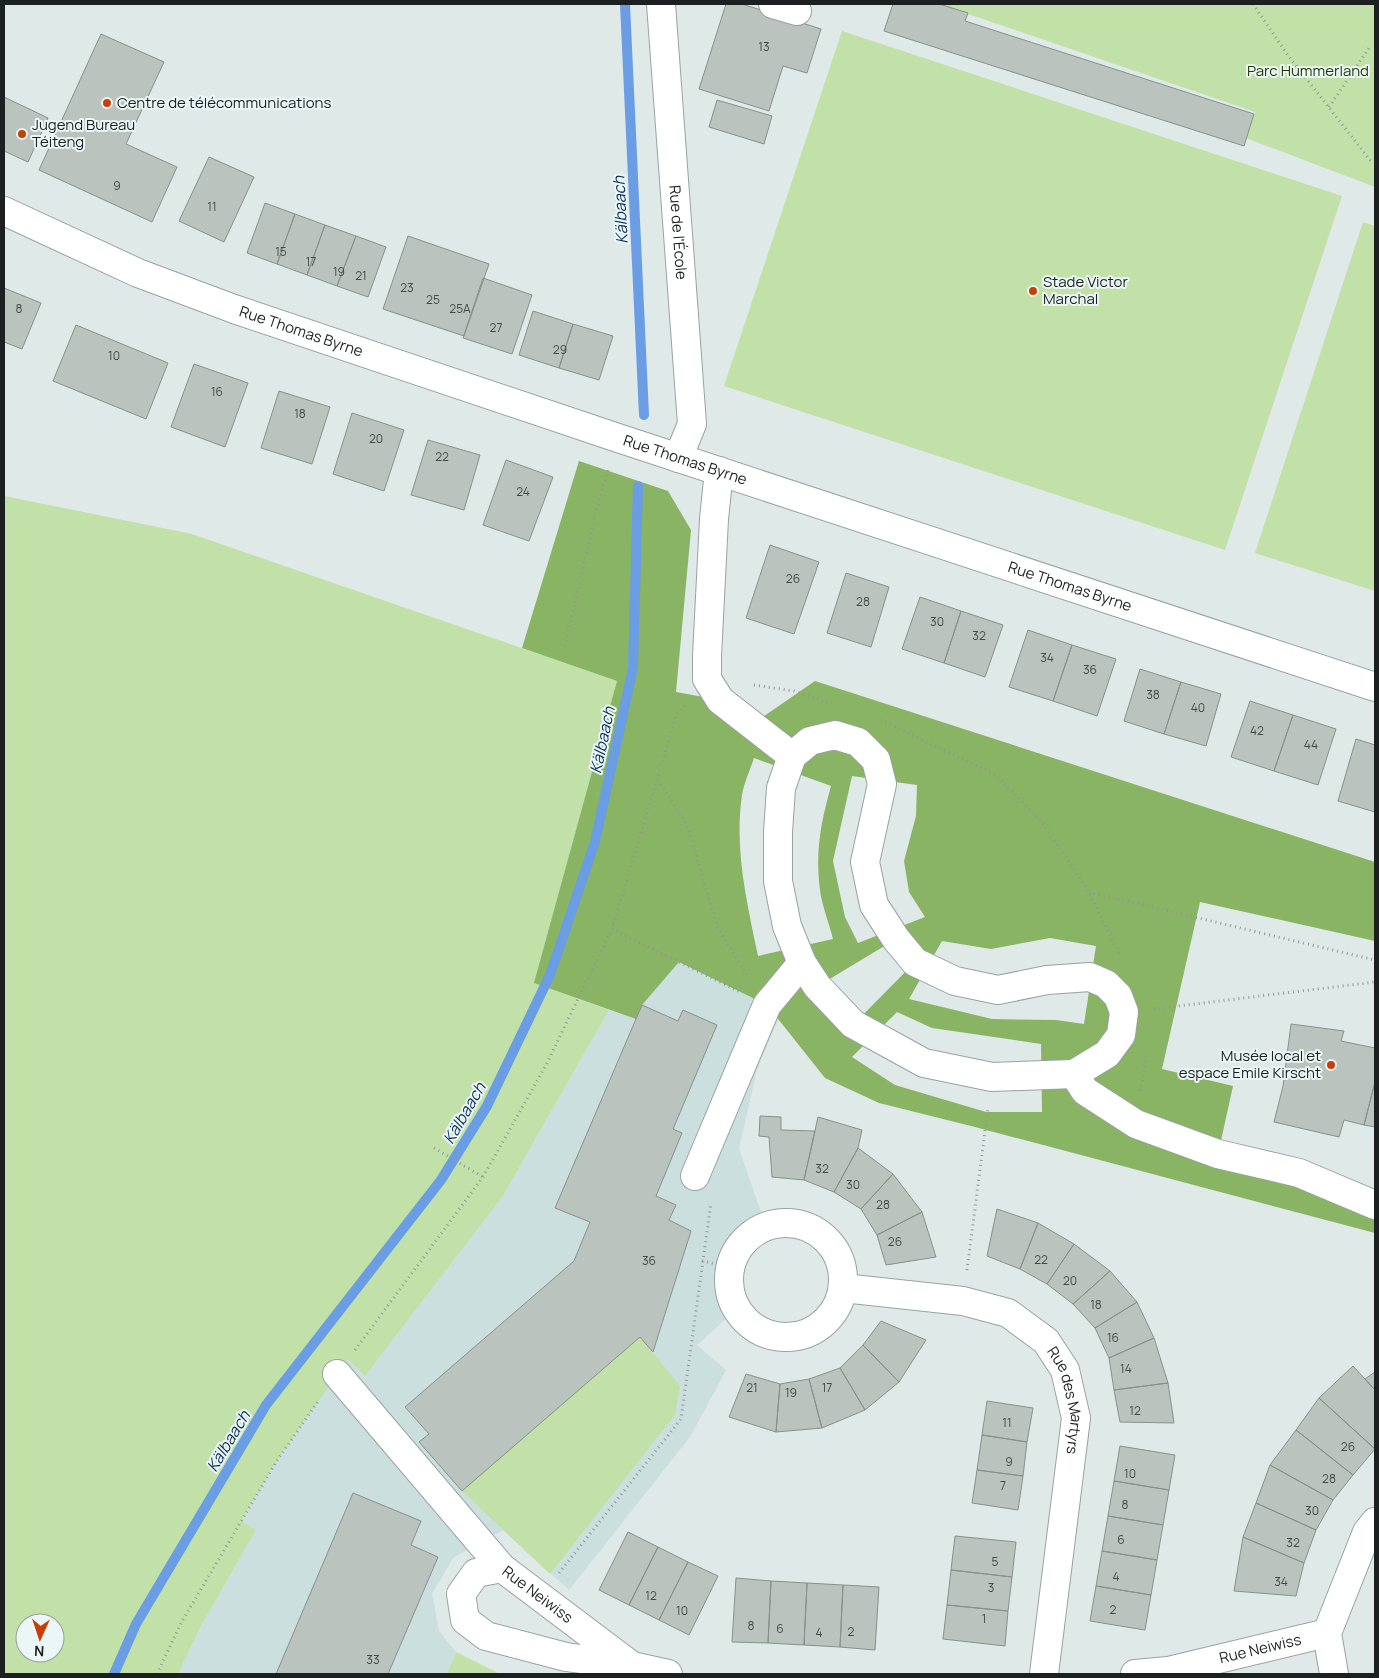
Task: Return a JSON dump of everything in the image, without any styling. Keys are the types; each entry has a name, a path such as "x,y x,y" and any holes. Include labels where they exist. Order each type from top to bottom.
{"street":[{"name":"Rue de l'École","path":"661,4 692,424 678,458"},
{"name":"Rue Thomas Byrne","path":"4,211 138,273 234,309 678,458 1375,687"},
{"path":"718,471 707,679 720,700 792,756"},
{"path":"834,735 858,742 876,760 882,784 865,862 874,905 896,939 915,962 955,981 998,990 1047,980 1090,977 1106,984 1118,996 1124,1012 1121,1035 1107,1054 1074,1074 992,1078 924,1063 853,1024 817,986 802,963 787,926 778,882 778,832 782,788 792,756 810,740 834,735"},
{"path":"695,1176 767,1005 802,963"},
{"path":"1074,1074 1085,1091 1136,1124 1218,1154 1299,1173 1375,1205"},
{"path":"787,1223 806,1226 823,1236 835,1250 842,1268 843,1288 838,1305 827,1320 812,1331 794,1337 776,1336 758,1330 744,1319 734,1303 729,1285 730,1267 738,1249 751,1235 768,1226 787,1223"},
{"name":"Rue des Martyrs","path":"843,1288 962,1301 1008,1313 1046,1341 1065,1370 1076,1418 1044,1674"},
{"path":"337,1374 502,1568"},
{"path":"1334,1674 1327,1633 1367,1532 1375,1522"},
{"name":"Rue Neiwiss","path":"632,1666 502,1568 476,1573 461,1594 465,1620 486,1636 566,1657 632,1666 668,1674"},
{"name":"Rue Neiwiss","path":"1135,1674 1168,1670 1327,1633"}],"path":[{"path":"1253,4 1287,54 1370,160 1375,163"},
{"path":"1328,107 1371,45"},
{"path":"565,646 596,511 618,438"},
{"path":"157,1674 181,1623 278,1459 337,1374 483,1177 546,1065 612,929 676,716 707,679 794,691 831,703"},
{"path":"878,719 996,775 1042,822 1089,892 1121,959"},
{"path":"658,780 687,825 718,929 767,1005"},
{"path":"1089,892 1375,960"},
{"path":"612,929 767,1005"},
{"path":"1124,1012 1375,982"},
{"path":"1136,1124 1146,1050"},
{"path":"962,1301 992,1078"},
{"path":"434,1148 483,1177"},
{"path":"541,1597 681,1419 713,1186 695,1176"},
{"path":"702,1261 730,1267"}],"shaded area":[{"path":"679,962 767,1005 778,1019 757,1070 739,1149 761,1212 733,1234 719,1264 716,1291 727,1318 697,1345 726,1370 690,1437 569,1590 503,1530 453,1558 432,1594 439,1631 456,1652 447,1674 178,1674 200,1628 256,1530 241,1521 278,1459 348,1358 365,1376 503,1196 609,1010 636,1019 642,1005"}],"green space":[{"name":"Parc Hummerland","path":"939,4 1375,4 1375,187 1246,138 1255,112"},
{"name":"Stade Victor Marchal","path":"842,31 1342,196 1225,550 724,386"},
{"path":"1363,222 1375,226 1375,591 1255,553"},
{"path":"579,461 668,491 691,530 676,692 720,700 751,725 815,681 1375,862 1375,941 1200,902 1162,1069 1233,1086 1218,1154 1375,1205 1375,1233 879,1103 825,1078 767,1005 679,962 642,1005 636,1019 534,983 617,681 522,648","holes":["754,758 831,786 824,812 818,862 821,896 833,939 758,956 741,856 740,815 742,795","852,776 917,785 916,816 904,861 909,892 925,917 858,943 845,917 833,861","1050,938 1096,946 1084,1024 1056,1020 992,1019 909,999 942,941 991,949","896,939 915,962 854,1024 818,986","897,1012 932,1028 1041,1044 1042,1112 986,1112 895,1085 852,1057"]},
{"path":"4,496 192,534 617,681 535,983 609,1010 503,1196 365,1376 348,1359 278,1459 241,1521 256,1530 200,1628 178,1674 4,1674"},
{"path":"640,1337 680,1386 675,1415 550,1574 462,1491"},
{"path":"456,1652 498,1673 447,1674"}],"building":[{"path":"726,4 742,4 821,29 807,73 783,66 769,111 699,89"},
{"path":"893,4 939,4 968,13 965,21 1254,114 1244,146 884,31"},
{"name":"Centre de télécommunications","path":"101,34 164,62 126,144 177,167 152,222 39,170"},
{"name":"Jugend Bureau Téiteng","path":"4,97 48,118 28,162 4,151"},
{"path":"717,100 772,116 764,144 709,127"},
{"path":"209,157 254,177 224,242 179,221"},
{"path":"265,203 295,214 277,264 247,253"},
{"path":"295,214 325,225 307,275 277,264"},
{"path":"325,225 356,236 337,286 307,275"},
{"path":"356,236 386,247 368,297 337,286"},
{"path":"408,236 489,264 464,336 383,309"},
{"path":"483,278 532,295 512,354 463,338"},
{"path":"4,288 41,303 22,349 4,342"},
{"path":"533,311 573,324 559,368 519,355"},
{"path":"573,324 613,336 599,380 559,368"},
{"path":"76,325 168,363 146,419 53,381"},
{"path":"194,364 248,383 225,447 171,427"},
{"path":"279,391 330,407 312,464 261,448"},
{"path":"352,413 404,430 384,491 333,474"},
{"path":"428,440 480,455 464,510 411,495"},
{"path":"506,460 553,477 529,541 483,525"},
{"path":"770,545 819,562 794,634 746,618"},
{"path":"846,573 889,587 871,647 827,633"},
{"path":"920,597 961,611 944,663 902,649"},
{"path":"961,611 1003,625 985,677 944,663"},
{"path":"1028,630 1072,645 1053,701 1009,687"},
{"path":"1072,645 1116,659 1097,716 1053,701"},
{"path":"1140,669 1181,682 1164,734 1124,721"},
{"path":"1181,682 1221,694 1206,746 1164,734"},
{"path":"1250,701 1293,715 1274,771 1231,757"},
{"path":"1293,715 1336,729 1318,785 1274,771"},
{"path":"1356,739 1375,745 1375,812 1338,801"},
{"path":"642,1005 678,1021 683,1010 717,1025 673,1129 682,1133 656,1196 676,1205 669,1220 691,1231 653,1352 640,1337 462,1491 419,1442 429,1434 405,1407 574,1261 590,1222 555,1208"},
{"name":"Musée local et espace Emile Kirscht","path":"1291,1024 1344,1031 1341,1041 1375,1048 1375,1082 1364,1125 1344,1120 1339,1137 1274,1122 1283,1086"},
{"path":"1375,1082 1375,1127 1364,1125"},
{"path":"760,1116 781,1117 781,1130 815,1131 804,1180 772,1177 769,1137 759,1136"},
{"path":"818,1117 862,1130 858,1148 834,1192 804,1180"},
{"path":"858,1148 893,1174 861,1209 834,1192"},
{"path":"893,1174 922,1212 877,1235 861,1209"},
{"path":"997,1209 1038,1223 1020,1269 987,1256"},
{"path":"922,1212 936,1257 886,1265 877,1235"},
{"path":"1038,1223 1074,1244 1047,1284 1020,1269"},
{"path":"1074,1244 1110,1271 1073,1304 1047,1284"},
{"path":"1110,1271 1137,1302 1095,1328 1073,1304"},
{"path":"1137,1302 1154,1338 1109,1358 1095,1328"},
{"path":"881,1321 926,1340 899,1382 863,1345"},
{"path":"1154,1338 1168,1383 1114,1390 1109,1358"},
{"path":"863,1345 899,1382 865,1410 840,1368"},
{"path":"1353,1366 1375,1390 1375,1449 1319,1398"},
{"path":"840,1368 865,1410 822,1428 809,1379"},
{"path":"1375,1372 1375,1390 1365,1379"},
{"path":"746,1374 780,1384 776,1432 729,1417"},
{"path":"809,1379 822,1428 776,1432 780,1384"},
{"path":"1168,1383 1174,1423 1120,1422 1114,1390"},
{"path":"1319,1398 1375,1449 1353,1475 1296,1430"},
{"path":"987,1401 1033,1408 1027,1442 982,1435"},
{"path":"1296,1430 1353,1475 1333,1500 1270,1465"},
{"path":"982,1435 1027,1442 1023,1476 977,1470"},
{"path":"1120,1446 1175,1455 1169,1490 1114,1481"},
{"path":"1270,1465 1333,1500 1316,1530 1256,1503"},
{"path":"977,1470 1023,1476 1018,1510 972,1503"},
{"path":"1114,1481 1169,1490 1163,1525 1108,1516"},
{"path":"353,1493 421,1521 411,1545 438,1557 388,1674 276,1674"},
{"path":"1256,1503 1316,1530 1304,1563 1243,1537"},
{"path":"1108,1516 1163,1525 1157,1560 1102,1551"},
{"path":"628,1532 658,1547 629,1605 599,1590"},
{"path":"955,1536 1016,1542 1012,1577 951,1570"},
{"path":"1243,1537 1304,1563 1296,1596 1234,1591"},
{"path":"658,1547 688,1562 659,1620 629,1605"},
{"path":"1102,1551 1157,1560 1151,1595 1096,1586"},
{"path":"688,1562 718,1576 689,1635 659,1620"},
{"path":"951,1570 1012,1577 1008,1611 947,1605"},
{"path":"736,1578 771,1581 768,1643 732,1642"},
{"path":"771,1581 807,1583 804,1645 768,1643"},
{"path":"807,1583 843,1585 840,1647 804,1645"},
{"path":"843,1585 879,1587 875,1650 840,1647"},
{"path":"1096,1586 1151,1595 1145,1630 1090,1621"},
{"path":"947,1605 1008,1611 1005,1646 943,1639"}],"waterway":[{"name":"Kälbaach","path":"625,4 644,415"},
{"name":"Kälbaach","path":"114,1674 136,1624 266,1405 441,1180 487,1106 550,975 595,842 633,668 638,486"}],"place":[{"name":"Centre de télécommunications","path":"107,103"},
{"name":"Jugend Bureau Téiteng","path":"22,134"},
{"name":"Stade Victor Marchal","path":"1033,291"},
{"name":"Musée local et espace Emile Kirscht","path":"1331,1065"}]}
